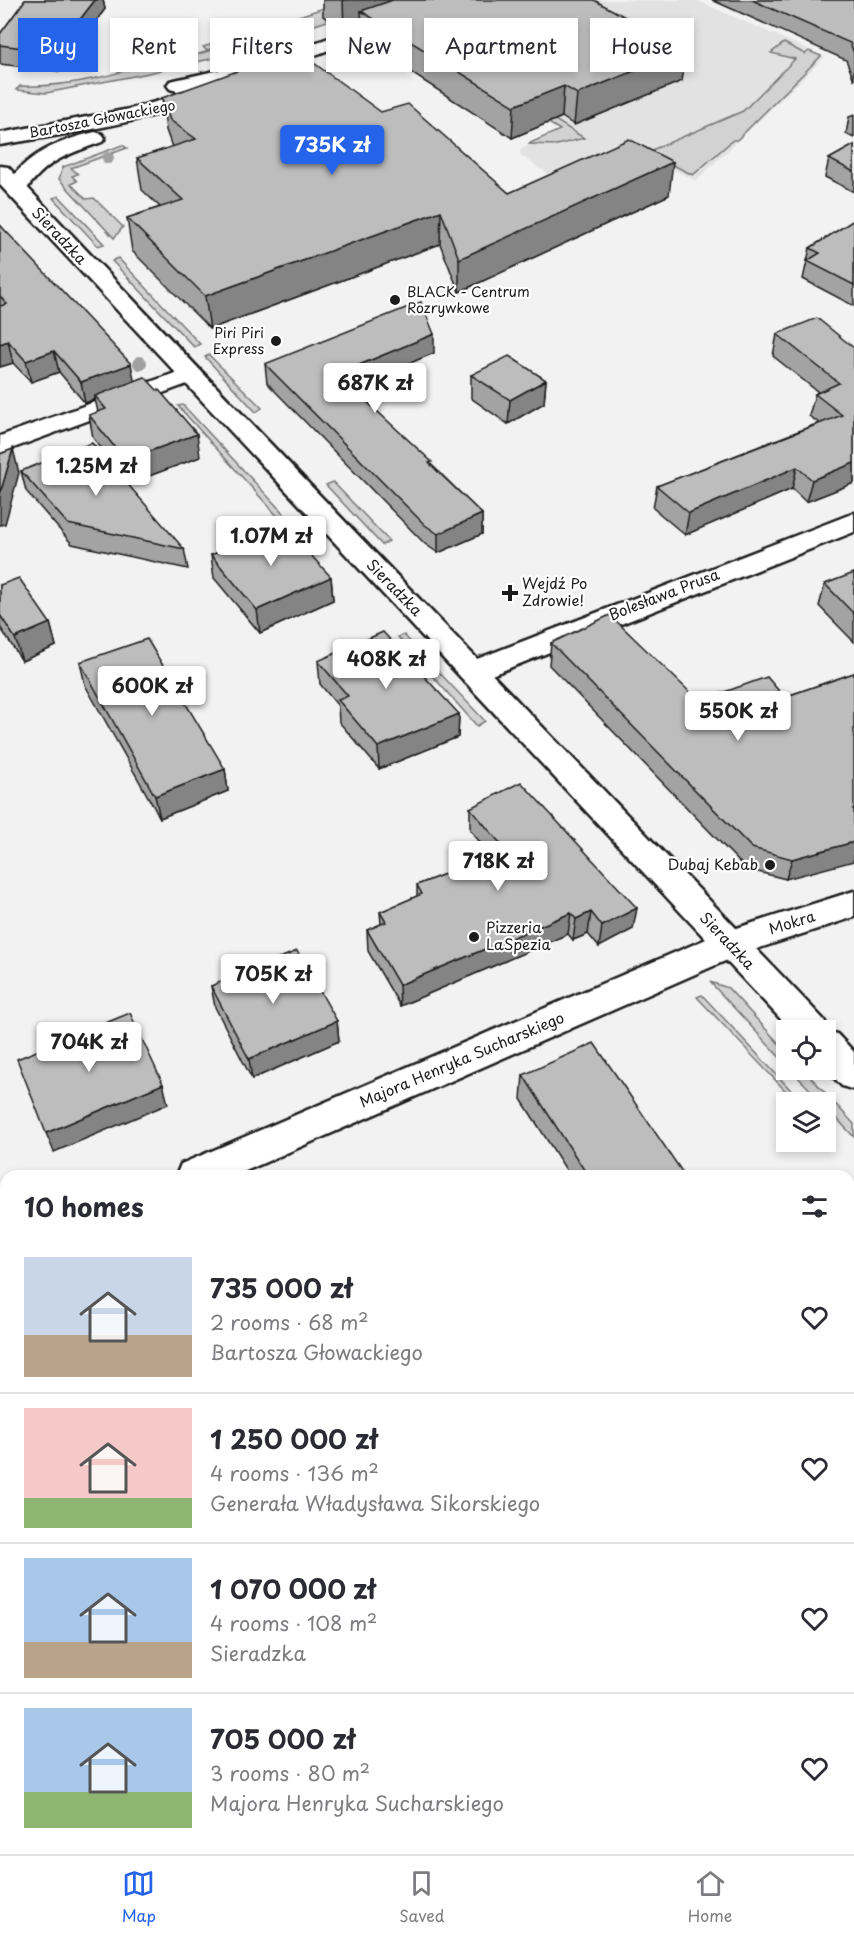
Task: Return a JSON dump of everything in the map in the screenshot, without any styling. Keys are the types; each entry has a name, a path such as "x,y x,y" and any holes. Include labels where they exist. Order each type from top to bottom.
{"street":[{"name":"Bartosza Głowackiego","path":"314,49 455,0"},
{"name":"Bartosza Głowackiego","path":"153,90 237,72"},
{"name":"Bartosza Głowackiego","path":"0,138 132,115 183,102 230,85 255,72"},
{"path":"16,188 28,169 47,156 183,102"},
{"name":"Sieradzka","path":"0,172 189,375 474,671 802,1020"},
{"path":"0,445 189,375"},
{"name":"Bolesława Prusa","path":"474,671 854,522"},
{"name":"Mokra","path":"730,944 854,904"},
{"name":"Majora Henryka Sucharskiego","path":"208,1170 730,944"},
{"path":"836,1056 854,1075"}],"shaded area":[{"path":"525,0 696,0 825,57 696,181 645,156 548,174 520,155 521,149 560,130 467,72 578,72 578,18 476,18"},
{"path":"327,7 347,8 355,12 336,18 326,18 326,21 314,25 314,18 293,18"},
{"path":"424,37 424,46 415,40"},
{"path":"413,38 424,41 424,45"},
{"path":"784,43 805,54 809,51 821,56 737,140 733,140 693,175 647,152 743,111 795,59 771,53"},
{"path":"210,45 210,49 206,50 203,47"},
{"path":"210,50 210,59 198,62 198,54"},
{"path":"119,72 153,72 46,93 16,90 20,86 82,81"},
{"path":"467,72 478,72 584,138 557,145 528,144 560,130"},
{"path":"122,145 127,148 71,168 78,174 72,176 77,181 71,184 86,199 94,198 123,227 114,238 59,179 63,167"},
{"path":"59,196 104,244 98,246 53,198"},
{"path":"118,258 200,344 194,347 112,261"},
{"path":"209,355 262,408 256,412 205,357"},
{"path":"183,405 285,515 280,519 178,406"},
{"path":"333,482 389,541 382,545 326,485"},
{"path":"404,635 485,721 477,726 398,637"},
{"path":"710,982 728,988 776,1040 776,1053"},
{"path":"702,995 776,1074 776,1080 781,1080 793,1092 787,1092 697,997"},
{"path":"801,1080 813,1080 824,1092 812,1092"},
{"path":"836,1105 854,1124 854,1137 836,1118"}],"building":[{"path":"25,0 95,0 81,18 18,18 18,47 0,45 0,34"},
{"path":"393,0 594,0 627,18 590,18 590,72 632,72 577,94 564,86 514,106 459,72 578,72 578,18 424,18 424,50 412,43 412,18 372,18 361,11"},
{"path":"752,0 854,0 854,53 850,43"},
{"path":"314,63 381,112 408,104 509,193 629,139 673,162 459,259 441,211 205,296 127,218 183,200 137,158 196,139 170,120 162,98 235,72 314,72"},
{"path":"854,145 854,172 829,159"},
{"path":"854,220 854,285 807,261 820,253 810,248"},
{"path":"0,225 131,364 81,382 54,351 26,361 8,341 0,344 0,306 7,304 0,296"},
{"path":"421,302 434,334 337,374 432,462 429,463 482,514 438,534 425,525 265,364"},
{"path":"817,318 854,348 854,463 812,480 797,467 689,513 657,486 842,415 815,394 839,383 777,334"},
{"path":"509,356 546,380 510,400 471,375"},
{"path":"145,377 197,434 125,460 89,415 106,409 95,396"},
{"path":"92,443 184,549 68,524 21,471"},
{"path":"13,449 0,494 0,454"},
{"path":"283,525 331,577 257,610 211,555"},
{"path":"854,573 854,614 825,584"},
{"path":"19,578 50,623 15,638 0,615 0,585"},
{"path":"610,615 699,701 767,677 784,697 854,673 854,842 792,859 752,848 551,643"},
{"path":"383,632 459,714 378,747 338,700 348,696 318,661"},
{"path":"147,639 225,769 155,796 80,662"},
{"path":"521,782 637,908 602,926 591,912 576,919 571,913 399,985 367,930 386,922 380,912 422,894 417,885 506,850 470,808"},
{"path":"297,951 337,1021 249,1059 211,986"},
{"path":"130,1013 163,1084 46,1133 17,1059"},
{"path":"594,1043 681,1170 584,1170 523,1075"}],"place":[{"name":"BLACK - Centrum Rozrywkowe","path":"395,300"},
{"name":"Piri Piri Express","path":"276,341"},
{"name":"Wejdź Po Zdrowie!","path":"510,593"},
{"name":"Dubaj Kebab","path":"770,865"},
{"name":"Pizzeria LaSpezia","path":"474,937"}]}
